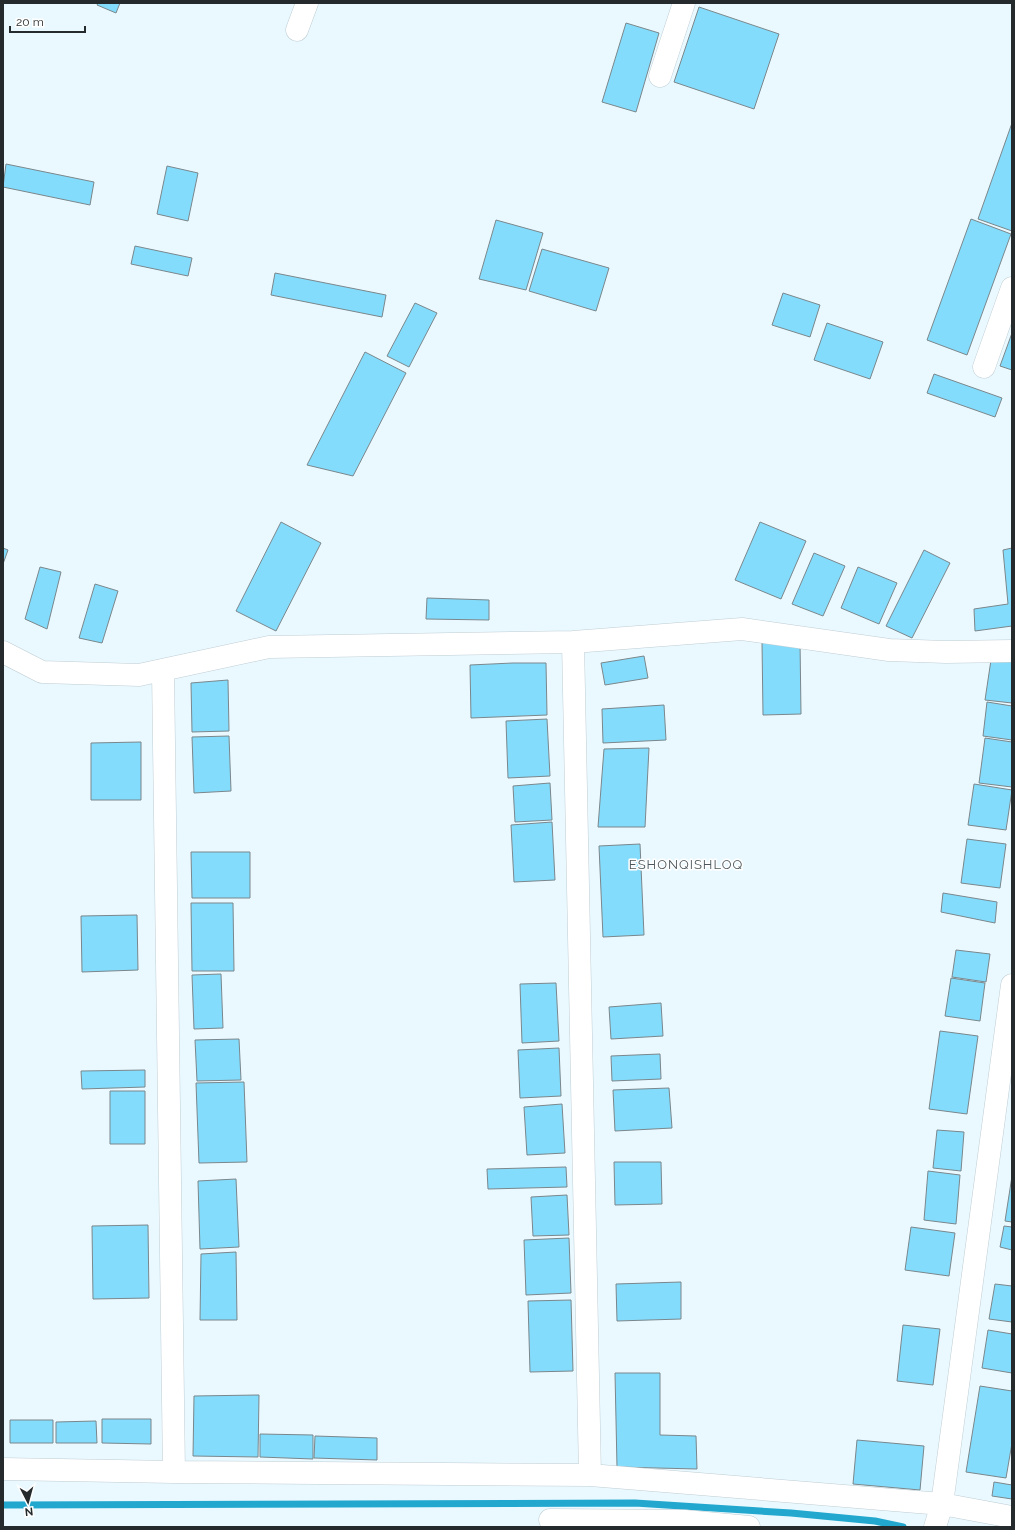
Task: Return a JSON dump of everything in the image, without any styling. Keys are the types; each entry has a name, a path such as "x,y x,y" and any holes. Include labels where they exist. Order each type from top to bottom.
{"street":[{"path":"297,30 307,3"},
{"path":"660,76 684,3"},
{"path":"984,367 1012,288"},
{"path":"3,652 42,672 139,675 269,647 573,642 742,629 889,650 946,652 1012,651"},
{"path":"573,642 590,1475"},
{"path":"163,670 174,1472"},
{"path":"935,1527 942,1504 1012,985"},
{"path":"3,1469 174,1472 590,1475 942,1504 1012,1517"},
{"path":"550,1520 750,1527"}],"building":[{"path":"98,3 120,3 116,13 97,5"},
{"path":"699,7 779,34 754,109 674,82"},
{"path":"626,23 659,33 636,112 602,102"},
{"path":"1012,123 1012,231 978,219"},
{"path":"6,164 94,182 90,205 3,187"},
{"path":"167,166 198,173 188,221 157,214"},
{"path":"971,219 1011,234 967,355 927,340"},
{"path":"496,220 543,233 526,290 479,279"},
{"path":"135,246 192,258 188,276 131,264"},
{"path":"542,249 609,268 596,311 529,291"},
{"path":"275,273 386,295 382,317 271,295"},
{"path":"783,293 820,305 810,337 772,325"},
{"path":"415,303 437,313 409,367 387,356"},
{"path":"827,323 883,342 870,379 814,360"},
{"path":"1012,333 1012,370 1000,366"},
{"path":"365,352 406,373 353,476 307,465"},
{"path":"934,374 1002,398 995,417 927,393"},
{"path":"281,522 321,543 276,631 236,611"},
{"path":"760,522 806,541 781,599 735,580"},
{"path":"3,548 8,550 3,564"},
{"path":"1012,548 1012,626 975,631 974,609 1008,604 1003,550"},
{"path":"924,550 950,563 912,638 886,626"},
{"path":"814,553 845,566 823,616 792,604"},
{"path":"40,567 61,572 47,629 25,619"},
{"path":"858,567 897,583 879,624 841,608"},
{"path":"95,584 118,591 102,643 79,638"},
{"path":"427,598 489,600 489,620 426,619"},
{"path":"762,642 800,642 801,714 763,715"},
{"path":"644,656 648,678 605,685 601,663"},
{"path":"991,660 1012,661 1012,703 985,700"},
{"path":"546,663 547,715 471,718 470,665"},
{"path":"228,680 229,731 192,732 191,683"},
{"path":"987,702 1012,706 1012,740 983,736"},
{"path":"664,705 666,740 603,743 602,709"},
{"path":"547,719 550,776 508,778 506,721"},
{"path":"229,736 231,791 194,793 192,737"},
{"path":"985,738 1012,742 1012,787 979,783"},
{"path":"141,742 141,800 91,800 91,743"},
{"path":"649,748 645,827 598,827 604,749"},
{"path":"550,783 552,820 515,822 513,786"},
{"path":"974,784 1012,790 1006,830 968,825"},
{"path":"552,822 555,880 514,882 511,825"},
{"path":"967,839 1006,844 1000,888 961,883"},
{"path":"640,844 644,935 603,937 599,846"},
{"path":"191,852 250,852 250,898 192,898"},
{"path":"943,893 997,902 995,923 941,912"},
{"path":"191,903 233,903 234,971 192,971"},
{"path":"137,915 138,970 82,972 81,916"},
{"path":"956,950 990,954 986,982 952,977"},
{"path":"221,974 223,1028 194,1029 192,975"},
{"path":"951,978 985,983 980,1021 945,1016"},
{"path":"556,983 559,1041 522,1043 520,984"},
{"path":"661,1003 663,1036 611,1039 609,1007"},
{"path":"940,1031 978,1036 967,1114 929,1109"},
{"path":"239,1039 241,1080 197,1081 195,1040"},
{"path":"559,1048 561,1096 520,1098 518,1050"},
{"path":"660,1054 661,1079 612,1081 611,1056"},
{"path":"145,1070 145,1087 82,1089 81,1071"},
{"path":"244,1082 247,1162 199,1163 196,1083"},
{"path":"669,1088 672,1128 615,1131 613,1090"},
{"path":"110,1091 145,1091 145,1144 110,1144"},
{"path":"562,1104 565,1153 527,1155 524,1107"},
{"path":"937,1130 964,1132 961,1171 933,1168"},
{"path":"614,1162 661,1162 662,1204 615,1205"},
{"path":"566,1167 567,1187 488,1189 487,1169"},
{"path":"928,1171 960,1175 956,1224 924,1220"},
{"path":"1012,1176 1012,1222 1005,1221"},
{"path":"236,1179 239,1247 200,1249 198,1181"},
{"path":"567,1195 569,1235 533,1236 531,1197"},
{"path":"148,1225 149,1298 93,1299 92,1226"},
{"path":"1004,1226 1012,1227 1012,1250 1000,1247"},
{"path":"911,1227 955,1233 949,1276 905,1270"},
{"path":"569,1238 571,1293 526,1295 524,1240"},
{"path":"236,1252 237,1320 200,1320 201,1254"},
{"path":"681,1282 681,1319 617,1321 616,1284"},
{"path":"995,1284 1012,1286 1012,1322 989,1319"},
{"path":"571,1300 573,1371 530,1372 528,1301"},
{"path":"903,1325 940,1329 933,1385 897,1381"},
{"path":"988,1330 1012,1334 1012,1373 982,1368"},
{"path":"615,1373 660,1373 660,1435 696,1436 697,1469 617,1467"},
{"path":"980,1386 1012,1391 1012,1443 1006,1478 966,1472"},
{"path":"259,1395 258,1457 193,1456 194,1396"},
{"path":"102,1419 151,1419 151,1444 102,1443"},
{"path":"10,1420 53,1420 53,1443 10,1443"},
{"path":"96,1421 97,1443 56,1443 56,1422"},
{"path":"260,1434 313,1435 313,1459 260,1457"},
{"path":"315,1436 377,1438 377,1460 314,1458"},
{"path":"857,1440 924,1446 920,1490 853,1484"},
{"path":"994,1482 1012,1485 1012,1499 992,1496"}],"waterway":[{"path":"3,1505 635,1503 791,1513 875,1521 903,1527"}],"district":[{"name":"ESHONQISHLOQ","path":"686,864"}]}
